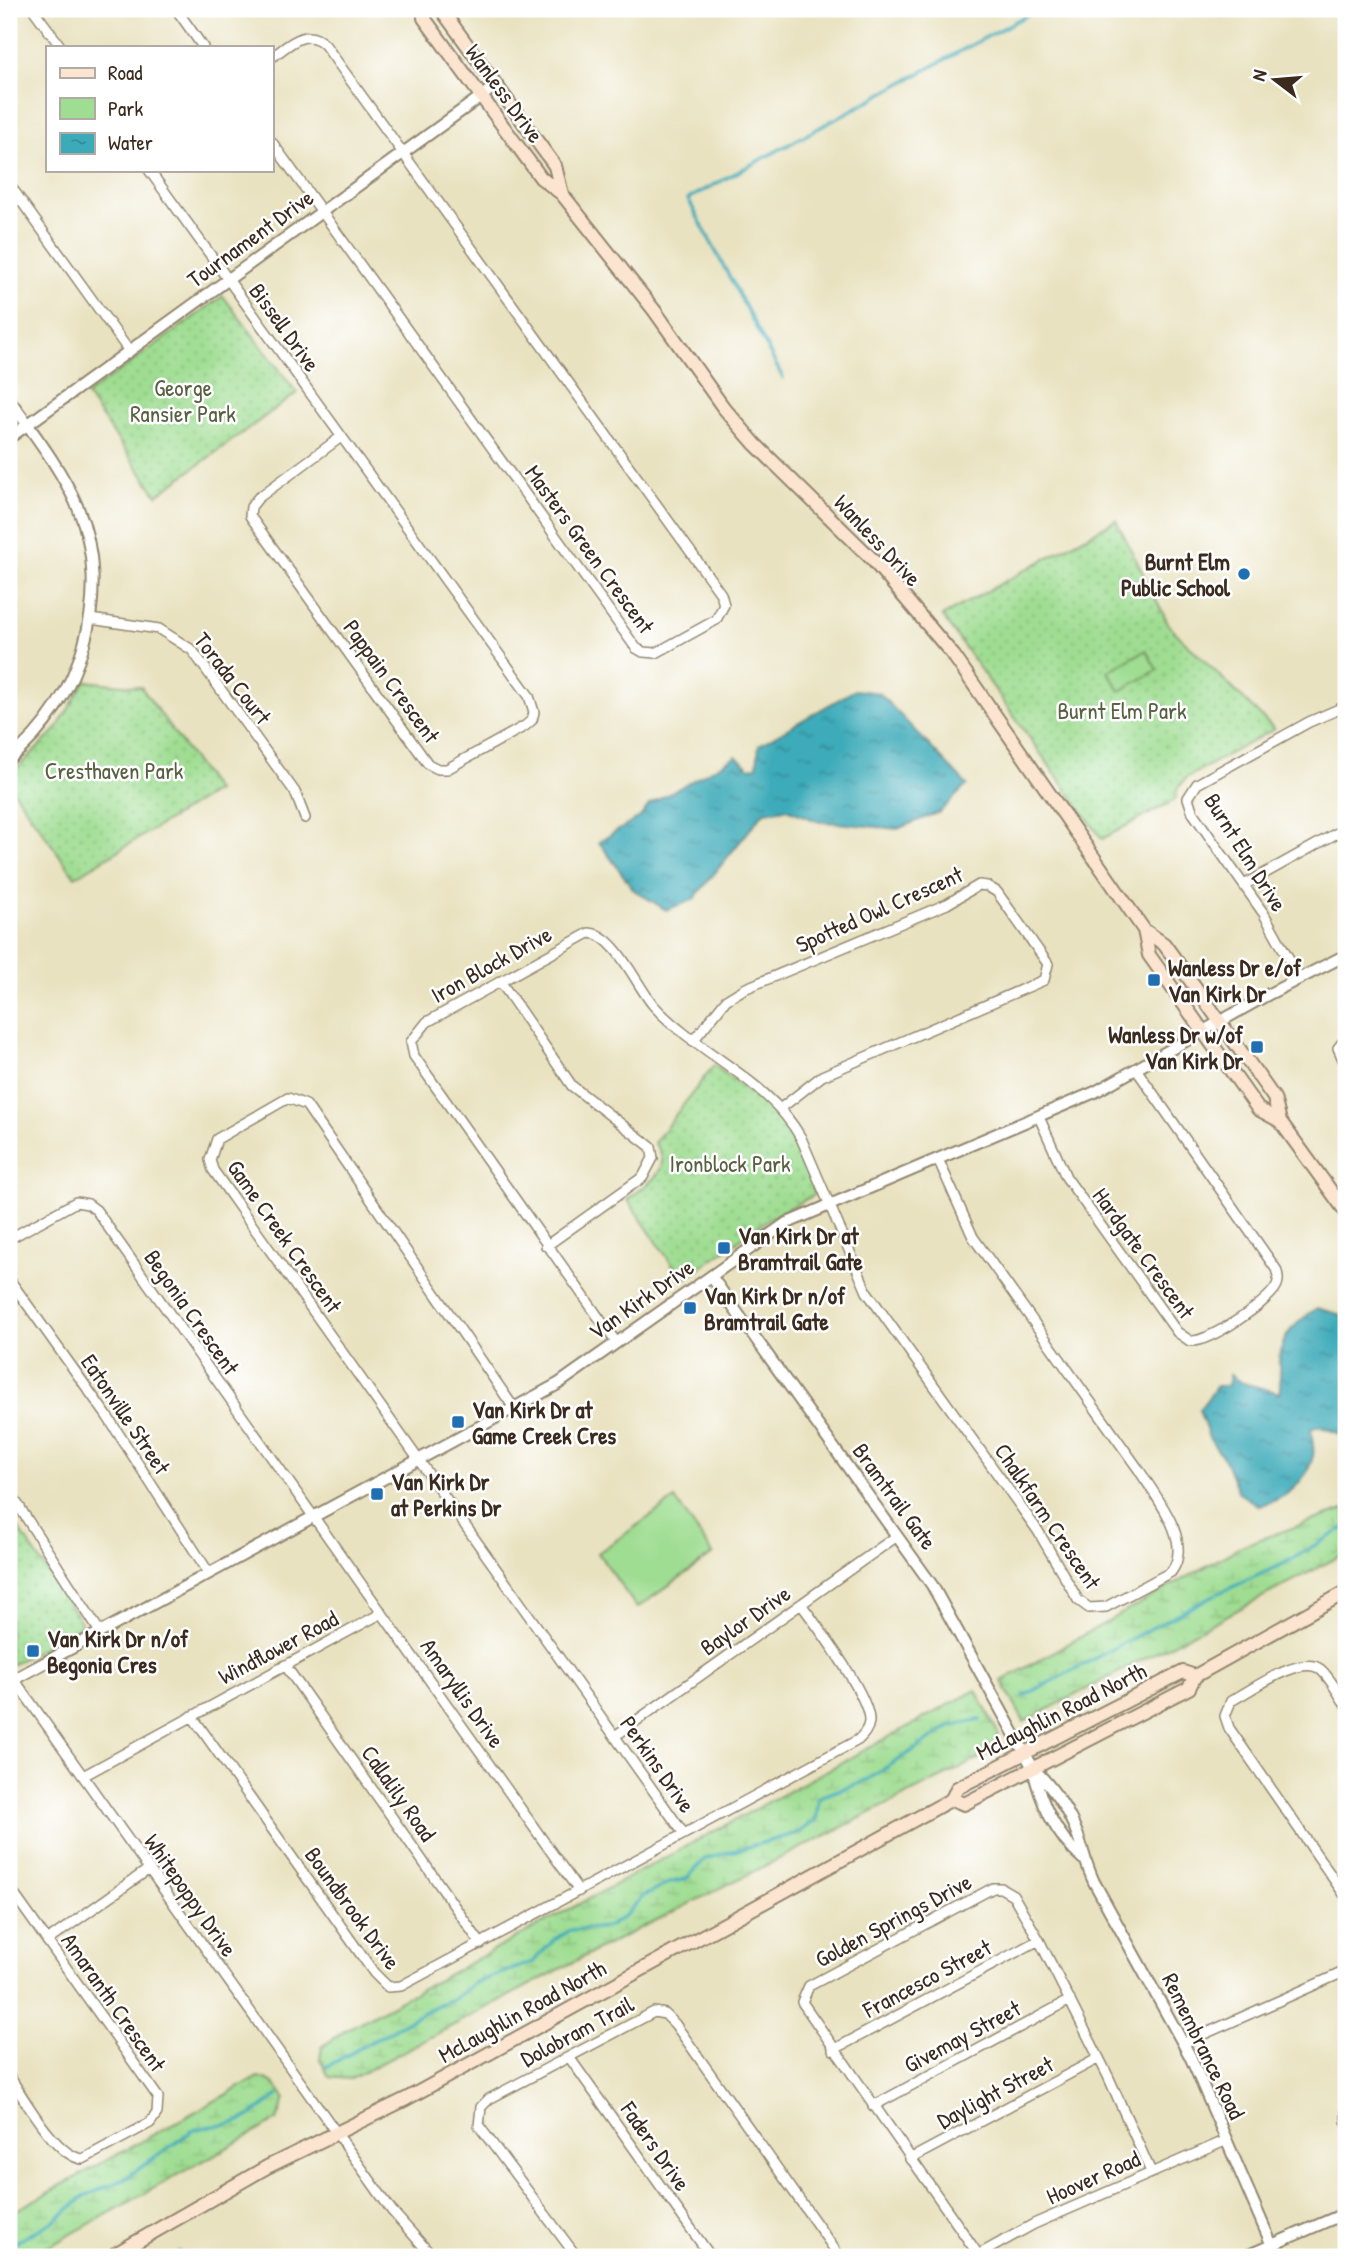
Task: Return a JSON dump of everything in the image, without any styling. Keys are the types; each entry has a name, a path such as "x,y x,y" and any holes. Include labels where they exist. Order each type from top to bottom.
{"main road":[{"name":"Wanless Drive","path":"425,9 424,18 541,178 562,194 654,310 723,407 755,444 872,559 954,656 1144,930 1164,944 1275,1098 1280,1121 1346,1212"},
{"name":"Wanless Drive","path":"441,9 555,166 562,194"},
{"name":"Wanless Drive","path":"1144,930 1149,955 1258,1109 1280,1121"},
{"name":"McLaughlin Road North","path":"952,1799 964,1804 1189,1688 1195,1676 1346,1592"},
{"name":"McLaughlin Road North","path":"110,2257 267,2167 406,2099 952,1799 957,1788 1183,1672 1195,1676"}],"street":[{"path":"33,9 60,46"},
{"path":"176,9 202,46"},
{"path":"273,57 304,36 319,40 403,154"},
{"name":"Tournament Drive","path":"9,438 497,85"},
{"path":"273,144 322,211"},
{"name":"Masters Green Crescent","path":"322,211 636,648 643,652 656,653 716,620 724,605 721,594 403,154"},
{"name":"Bissell Drive","path":"150,172 341,438"},
{"path":"9,184 129,351"},
{"path":"9,399 63,477 79,511 91,567 90,619 75,673 54,711 9,760"},
{"name":"Pappain Crescent","path":"341,438 533,703 534,712 525,726 447,769 438,769 428,764 250,516 251,507 258,498 341,438"},
{"name":"Torada Court","path":"90,619 159,629 192,650 295,792 305,818"},
{"name":"Burnt Elm Drive","path":"1300,978 1244,885 1188,802 1191,789 1298,728 1346,706"},
{"path":"1244,885 1346,828"},
{"name":"Spotted Owl Crescent","path":"694,1041 726,1000 744,989 947,904 974,887 987,886 997,892 1046,960 1049,969 1045,980 822,1076 780,1108"},
{"name":"Iron Block Drive","path":"616,1342 414,1056 411,1042 427,1023 582,935 601,935 612,945 651,1003 694,1041 780,1108 801,1138 829,1204"},
{"name":"Van Kirk Drive","path":"11,1680 558,1384 785,1224 1095,1092 1220,1021 1346,955"},
{"path":"500,981 572,1086 651,1147 653,1158 643,1177 546,1246"},
{"path":"1346,1038 1338,1048 1346,1066"},
{"name":"Hardgate Crescent","path":"1039,1117 1066,1177 1177,1332 1195,1342 1210,1338 1268,1297 1277,1285 1276,1269 1136,1069"},
{"name":"Game Creek Crescent","path":"419,1460 213,1170 210,1160 217,1139 288,1098 306,1105 514,1408"},
{"name":"Chalkfarm Crescent","path":"829,1204 867,1292 1038,1531 1078,1600 1089,1608 1107,1607 1171,1572 1178,1563 1180,1542 1139,1470 966,1227 938,1159"},
{"name":"Begonia Crescent","path":"9,1239 76,1202 93,1207 314,1518"},
{"name":"Bramtrail Gate","path":"710,1276 944,1604 1033,1768"},
{"name":"Eatonville Street","path":"9,1279 107,1416 209,1573"},
{"name":"Perkins Drive","path":"419,1460 684,1834 858,1740 865,1731 868,1712 841,1660 801,1604"},
{"path":"9,1491 100,1632"},
{"path":"9,1514 20,1507"},
{"name":"Amaryllis Drive","path":"314,1518 579,1891"},
{"name":"Baylor Drive","path":"615,1736 897,1536"},
{"name":"Windflower Road","path":"83,1776 382,1613"},
{"path":"1346,1705 1323,1672 1307,1664 1295,1666 1231,1701 1225,1716 1229,1728 1346,1897"},
{"name":"Callalily Road","path":"285,1665 481,1944"},
{"name":"Whitepoppy Drive","path":"11,1680 83,1776 392,2211 433,2257"},
{"name":"Boundbrook Drive","path":"192,1716 384,1984 401,1986 684,1834"},
{"name":"Remembrance Road","path":"1033,1768 1038,1793 1060,1835 1066,1845 1083,1859 1184,2043 1277,2257"},
{"path":"47,1941 149,1869"},
{"name":"Amaranth Crescent","path":"9,1887 158,2097 157,2113 150,2123 83,2159 75,2158 62,2150 9,2076"},
{"name":"Golden Springs Drive","path":"979,2256 803,2006 803,1997 809,1986 993,1888 1001,1888 1013,1895 1039,1940 1099,2058 1151,2172"},
{"name":"Francesco Street","path":"834,2050 1039,1940"},
{"path":"1184,2043 1346,1971"},
{"name":"Givemay Street","path":"873,2106 1070,2000"},
{"name":"Dolobram Trail","path":"577,2257 479,2126 481,2107 489,2099 648,2014 659,2013 669,2017 840,2257"},
{"name":"Faders Drive","path":"569,2057 710,2257"},
{"name":"Daylight Street","path":"910,2159 1099,2058"},
{"path":"1346,2104 1346,2121"},
{"name":"Hoover Road","path":"979,2256 1034,2224 1227,2140"},
{"path":"1244,2257 1346,2213"}],"green space":[{"name":"George Ransier Park","path":"223,296 297,393 157,495 86,395"},
{"name":"Burnt Elm Park","path":"1116,520 1170,627 1274,729 1186,778 1177,789 1175,800 1102,839 942,616"},
{"path":"1146,650 1157,670 1120,691 1108,671"},
{"name":"Cresthaven Park","path":"85,681 141,687 216,791 75,877 9,785 9,776 56,730"},
{"name":"Ironblock Park","path":"714,1065 780,1117 796,1144 815,1192 770,1218 683,1280 627,1199 650,1182 661,1168 660,1152 654,1143"},
{"path":"675,1499 713,1554 637,1608 598,1553"},
{"path":"1346,1509 1346,1553 1024,1722 1002,1681 1244,1545"},
{"path":"15,1523 81,1622 79,1628 9,1666 9,1527"},
{"path":"976,1690 998,1733 990,1753 585,1956 351,2079 329,2077 320,2059 322,2047 347,2029"},
{"path":"258,2077 271,2082 285,2099 277,2120 30,2257 9,2257 9,2214"}],"water":[{"path":"855,690 879,693 967,785 940,812 897,829 817,821 787,809 764,812 693,900 666,910 634,890 599,842 640,817 649,805 736,756 750,768 757,766 759,745"},
{"path":"1317,1308 1346,1316 1346,1436 1318,1426 1311,1429 1313,1453 1305,1474 1285,1495 1258,1505 1239,1493 1225,1460 1209,1438 1199,1410 1217,1386 1228,1386 1230,1375 1240,1382 1279,1393 1280,1352 1286,1337"}],"waterway":[{"path":"783,378 688,199 1038,9"},
{"path":"1024,1696 1206,1599 1285,1563 1346,1527"},
{"path":"326,2067 437,2005 454,1999 474,1983 533,1962 554,1940 571,1930 608,1927 628,1913 642,1897 669,1883 686,1879 705,1859 798,1833 816,1820 819,1797 867,1780 951,1726 980,1720"},
{"path":"9,2246 52,2222 87,2195 123,2180 192,2131 240,2121 278,2095"},
{"path":"179,2252 185,2257"}],"place":[{"name":"Burnt Elm Public School","path":"1244,574"},
{"name":"Wanless Dr e/of Van Kirk Dr","path":"1154,980"},
{"name":"Wanless Dr w/of Van Kirk Dr","path":"1257,1047"},
{"name":"Van Kirk Dr at Bramtrail Gate","path":"724,1248"},
{"name":"Van Kirk Dr n/of Bramtrail Gate","path":"690,1308"},
{"name":"Van Kirk Dr at Game Creek Cres","path":"458,1422"},
{"name":"Van Kirk Dr at Perkins Dr","path":"377,1494"},
{"name":"Van Kirk Dr n/of Begonia Cres","path":"33,1651"}]}
